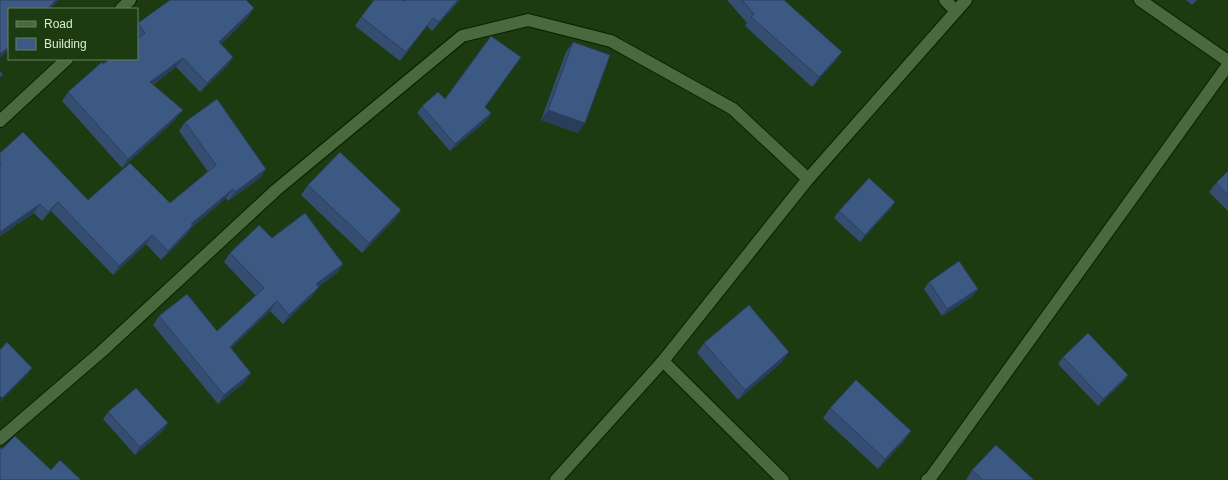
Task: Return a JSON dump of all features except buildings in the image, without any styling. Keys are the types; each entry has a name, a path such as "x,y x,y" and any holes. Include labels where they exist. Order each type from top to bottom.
{"street":[{"path":"122,8 130,0"},
{"path":"945,0 956,11"},
{"path":"556,480 663,361 808,179 966,0"},
{"path":"1140,0 1228,61"},
{"path":"0,439 101,352 276,190 462,36 528,20 611,40 732,109 808,179"},
{"path":"0,120 66,60"},
{"path":"927,480 936,471 1228,65"},
{"path":"663,361 783,480"}]}
